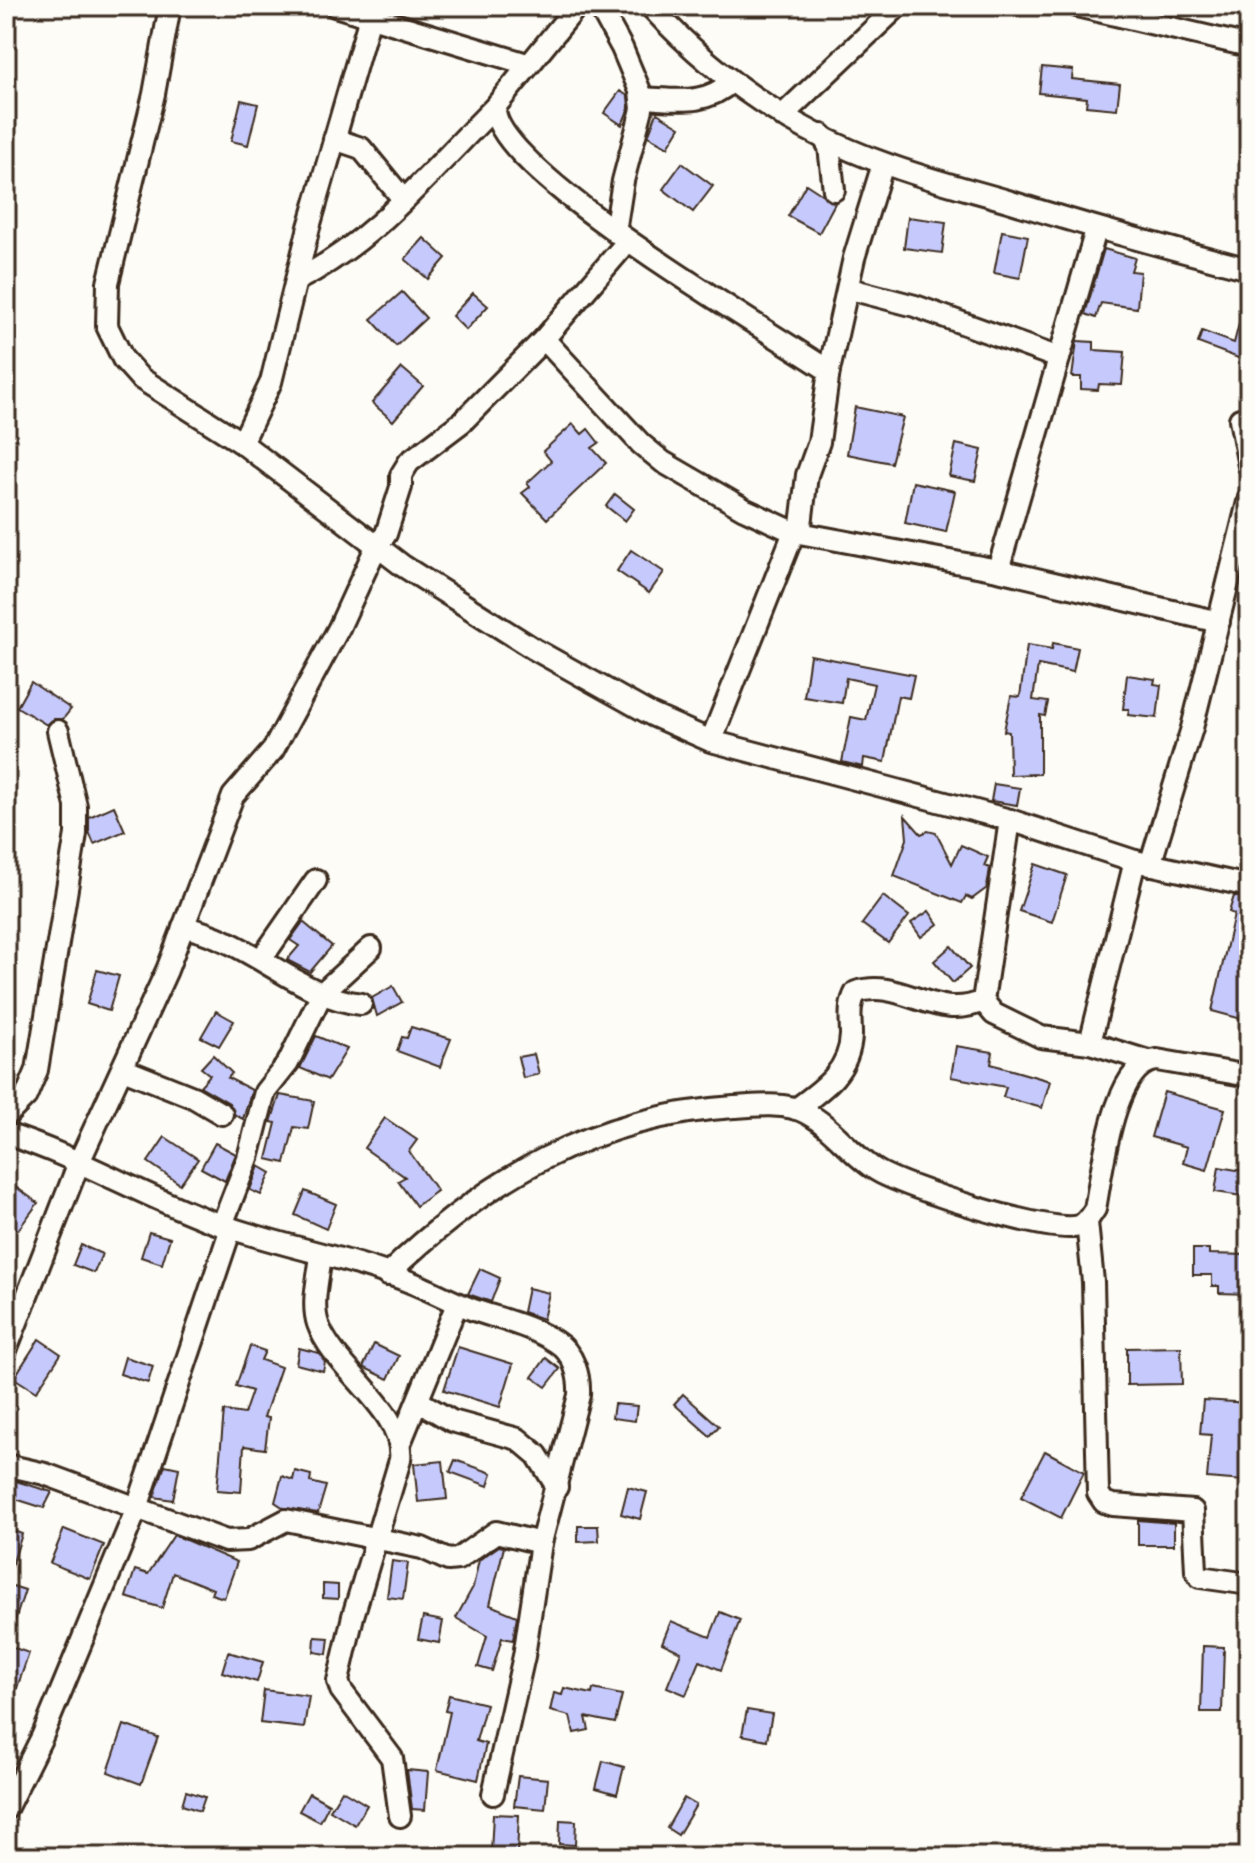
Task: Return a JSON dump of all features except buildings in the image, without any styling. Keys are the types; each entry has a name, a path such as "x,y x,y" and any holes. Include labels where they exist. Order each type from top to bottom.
{"street":[{"path":"170,6 154,94 108,283 107,326 123,359 140,378 242,443 377,545 586,680 711,741 1010,820 1143,863 1249,886"},
{"path":"335,6 527,64"},
{"path":"297,280 335,260 403,199 495,107 577,6"},
{"path":"6,1350 80,1160 123,1069 183,927 233,796 273,750 339,628 377,545 386,534 401,487 401,475 409,462 462,422 544,339 621,237 628,161 642,109 641,98 622,48 599,6"},
{"path":"650,6 684,43 731,82 782,116 883,164 1096,230 1249,269"},
{"path":"782,116 898,6"},
{"path":"1077,6 1249,46"},
{"path":"242,443 271,382 334,139 370,17"},
{"path":"641,98 681,103 704,98 731,82"},
{"path":"495,107 494,119 518,151 621,237 829,371"},
{"path":"822,135 829,147 834,190"},
{"path":"334,139 361,148 403,199"},
{"path":"711,741 794,532 801,525 807,475 819,442 829,371 850,289 854,258 883,164"},
{"path":"998,570 1096,230"},
{"path":"850,289 915,306 1059,358"},
{"path":"544,339 641,444 663,462 744,509 794,532 998,570 1219,622"},
{"path":"1240,419 1249,466"},
{"path":"1090,1043 1219,622 1249,498"},
{"path":"6,1116 26,1096 37,1070 76,834 76,806 58,731"},
{"path":"1010,820 983,1001 994,1014 1041,1037 1090,1043 1148,1061 1178,1062 1249,1076"},
{"path":"262,958 316,880"},
{"path":"183,927 216,934 322,993 361,1004"},
{"path":"6,1809 42,1737 137,1508 227,1227 265,1092 288,1063 322,993 371,948"},
{"path":"796,1109 843,1067 851,1040 851,1002 856,992 882,990 955,1009 968,1008 983,1001"},
{"path":"387,1275 445,1222 500,1185 582,1139 611,1127 696,1108 769,1104 796,1109 875,1170 905,1185 1058,1226 1076,1227 1087,1222 1095,1209 1122,1093 1132,1071 1148,1061"},
{"path":"123,1069 193,1097 222,1114"},
{"path":"6,1134 80,1160 182,1211 387,1275 457,1304 530,1329 557,1342 567,1352 577,1372 579,1395 541,1543 524,1656 493,1794"},
{"path":"1087,1222 1093,1282 1098,1493 1104,1502 1113,1505 1193,1511 1196,1571 1200,1577 1249,1584"},
{"path":"321,1255 315,1311 318,1323 343,1366 380,1408 401,1441"},
{"path":"400,1816 392,1758 341,1690 338,1681 400,1460 401,1441 457,1304"},
{"path":"418,1401 452,1421 518,1439 537,1455 557,1487"},
{"path":"6,1465 45,1474 226,1541 248,1540 286,1520 422,1548 448,1560 467,1554 491,1533 541,1543"}]}
